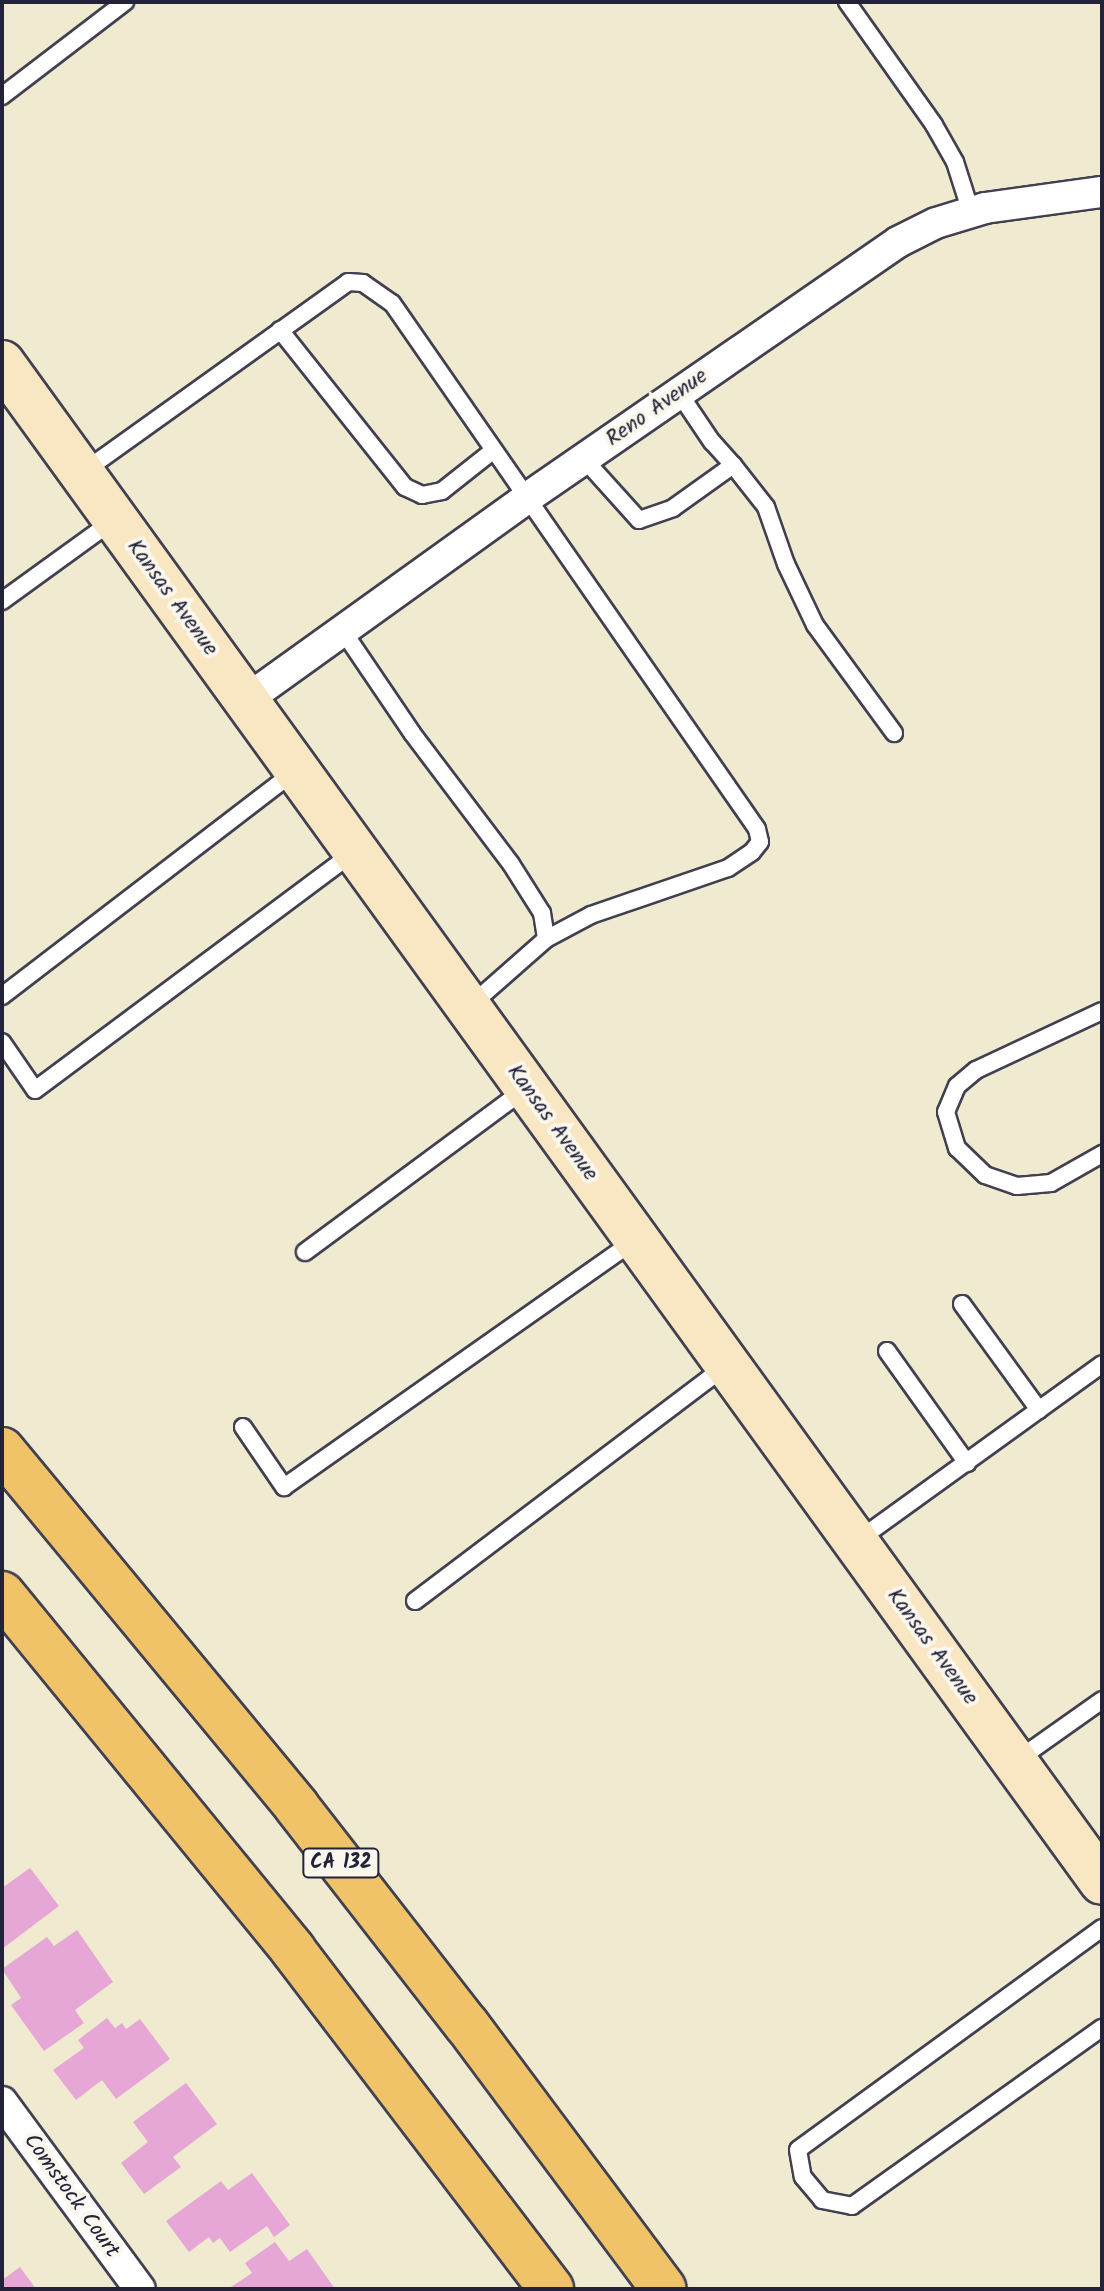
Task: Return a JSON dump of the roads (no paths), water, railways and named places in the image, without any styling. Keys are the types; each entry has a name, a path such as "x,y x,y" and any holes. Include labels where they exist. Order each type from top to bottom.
{"highway":[{"name":"CA 132","path":"2,1450 297,1807 467,2025 664,2289"},
{"path":"2,1594 284,1939 551,2289"}],"main road":[{"name":"Kansas Avenue","path":"2,363 1102,1882"}],"street":[{"name":"Reno Avenue","path":"246,700 527,498 898,242 936,223 971,212 1102,192"},
{"name":"Comstock Court","path":"2,2102 140,2289"}],"lane":[{"path":"2,96 125,2"},
{"path":"847,2 934,125 955,162 971,212"},
{"path":"81,473 348,282 363,283 392,303 733,791 757,829 760,842 752,852 728,868 591,915 546,939 468,1007"},
{"path":"280,330 405,487 422,495 442,491 494,450"},
{"path":"679,393 712,442 766,507 786,564 815,625 894,733"},
{"path":"584,459 639,520 673,508 733,465"},
{"path":"2,601 115,520"},
{"path":"343,631 412,733 511,864 542,913 546,939"},
{"path":"2,996 296,770"},
{"path":"2,1042 35,1090 356,851"},
{"path":"1102,1011 976,1070 957,1086 946,1112 957,1148 985,1175 1017,1186 1051,1183 1102,1154"},
{"path":"305,1252 527,1088"},
{"path":"243,1427 284,1487 636,1239"},
{"path":"962,1304 1039,1410"},
{"path":"887,1351 967,1463"},
{"path":"856,1541 1102,1364"},
{"path":"415,1601 728,1365"},
{"path":"1015,1762 1102,1700"},
{"path":"1102,1928 798,2150 803,2177 822,2200 852,2206 1102,2028"}]}
